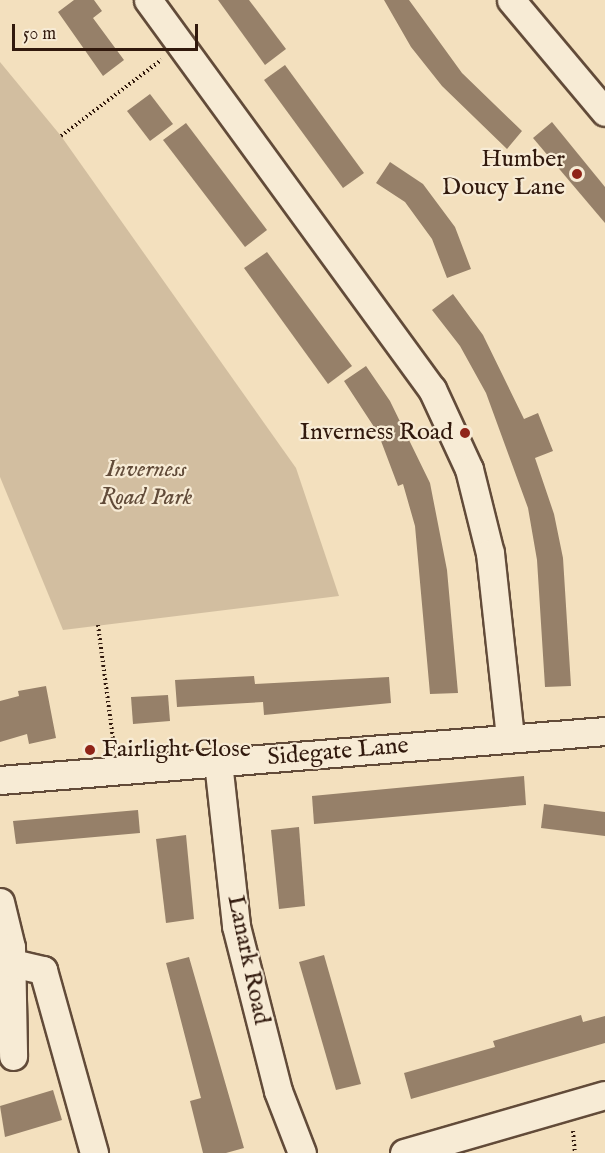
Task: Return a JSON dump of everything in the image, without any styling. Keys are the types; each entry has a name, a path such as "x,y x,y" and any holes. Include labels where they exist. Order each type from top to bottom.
{"street":[{"path":"148,0 432,389 469,469 490,554 510,738"},
{"path":"511,0 605,112"},
{"name":"Sidegate Lane","path":"0,780 605,731"},
{"name":"Lanark Road","path":"218,762 236,926 278,1091 302,1153"},
{"path":"0,902 12,963 13,1056"},
{"path":"12,963 42,970 94,1153"},
{"path":"404,1153 481,1142 605,1095"}],"path":[{"path":"61,136 181,45"},
{"path":"98,625 115,751"},
{"path":"572,1132 575,1153"}],"green space":[{"name":"Inverness Road Park","path":"0,62 61,136 296,468 339,596 63,630 0,477"}],"building":[{"path":"74,0 94,0 102,11 93,18 124,60 103,76 58,12"},
{"path":"218,0 249,0 286,49 265,65"},
{"path":"384,0 409,0 462,73 522,131 507,149 442,86 411,47"},
{"path":"285,65 364,173 343,188 264,80"},
{"path":"150,94 173,124 150,141 127,111"},
{"path":"552,122 605,187 605,223 533,138"},
{"path":"186,123 267,230 245,247 163,140"},
{"path":"390,162 423,184 455,227 471,269 447,278 432,239 405,202 376,183"},
{"path":"267,252 352,366 328,384 244,268"},
{"path":"453,294 483,335 524,419 538,413 553,451 535,458 554,514 563,558 571,686 545,687 537,560 528,508 486,393 460,346 432,310"},
{"path":"366,366 390,401 430,483 447,570 458,693 430,694 415,526 403,484 398,486 378,433 344,381"},
{"path":"254,676 255,684 389,677 391,703 264,715 263,702 177,707 175,680"},
{"path":"46,686 56,738 29,744 27,734 0,742 0,701 19,696 18,691"},
{"path":"168,695 170,721 133,724 131,697"},
{"path":"524,776 526,805 314,824 312,796"},
{"path":"544,804 605,812 605,836 541,828"},
{"path":"138,810 140,833 16,844 13,821"},
{"path":"299,827 305,906 279,909 271,830"},
{"path":"186,835 194,919 166,923 156,839"},
{"path":"324,955 361,1084 336,1090 299,962"},
{"path":"189,957 244,1148 226,1153 203,1153 190,1101 201,1098 166,963"},
{"path":"581,1015 583,1022 605,1016 605,1043 411,1099 404,1073 495,1047 493,1041"},
{"path":"53,1090 62,1120 5,1137 0,1106"}],"place":[{"name":"Humber Doucy Lane","path":"577,174"},
{"name":"Inverness Road","path":"465,433"},
{"name":"Fairlight Close","path":"90,750"}]}
